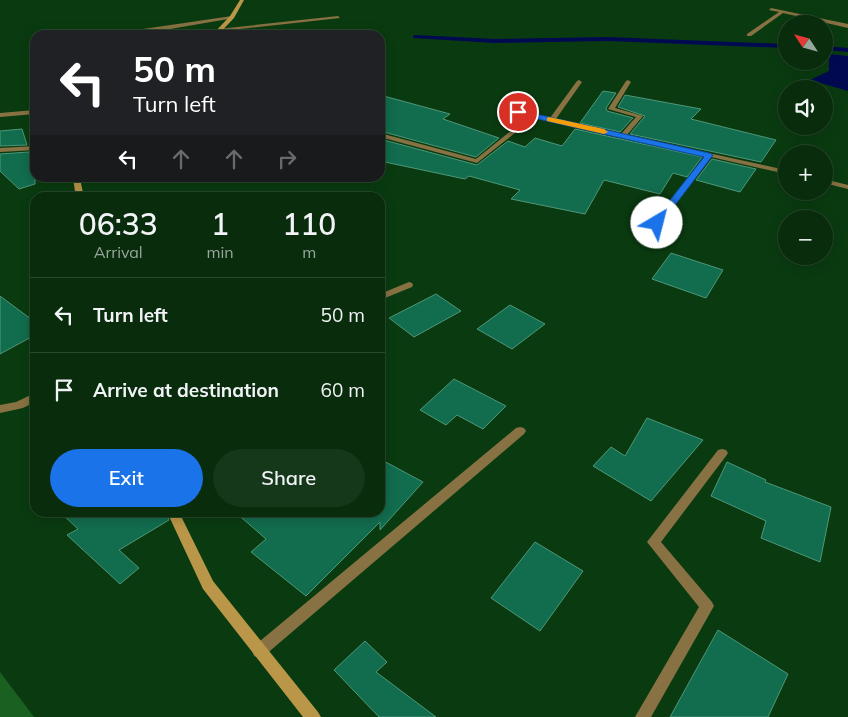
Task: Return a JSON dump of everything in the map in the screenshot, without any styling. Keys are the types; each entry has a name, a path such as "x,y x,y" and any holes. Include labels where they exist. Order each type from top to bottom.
{"main road":[{"path":"221,29 232,17 242,0"},
{"path":"175,517 208,585 313,717"}],"street":[{"path":"771,9 848,26"},
{"path":"749,35 782,12"},
{"path":"153,30 232,17"},
{"path":"221,29 338,17"},
{"path":"552,120 580,82"},
{"path":"622,136 640,116 611,109 628,82"},
{"path":"0,115 30,112"},
{"path":"518,112 778,170"},
{"path":"385,136 478,161 533,116"},
{"path":"0,150 30,148"},
{"path":"657,223 709,155"},
{"path":"833,183 848,186"},
{"path":"385,295 409,286"},
{"path":"0,409 19,405 30,400"},
{"path":"260,651 520,431"},
{"path":"643,717 707,606 653,542 722,453"}],"green space":[{"path":"0,672 34,717 0,717"}],"shaded area":[{"path":"833,54 848,56 848,91 833,87 833,80 810,80 833,70"}],"building":[{"path":"603,91 616,93 606,108 607,111 633,118 620,132 580,123"},
{"path":"625,95 701,109 691,119 776,140 761,162 630,134 645,116 618,107"},
{"path":"385,96 450,114 443,119 499,138 476,157 385,132"},
{"path":"22,129 27,145 0,146 0,131"},
{"path":"575,129 702,157 687,177 673,173 660,194 604,180 585,214 511,199 520,190 469,176 465,179 385,162 385,140 477,165 508,141 525,147 535,138 562,146"},
{"path":"29,152 30,182 35,182 35,184 19,189 0,171 0,154"},
{"path":"712,159 756,169 740,192 696,180"},
{"path":"671,253 723,270 706,298 652,279"},
{"path":"436,294 461,311 414,337 389,318"},
{"path":"0,296 30,318 30,338 0,354"},
{"path":"510,305 545,324 512,349 477,329"},
{"path":"454,379 506,406 483,429 457,415 446,425 420,410"},
{"path":"647,418 703,440 651,501 593,466 611,447 625,456"},
{"path":"385,462 423,482 380,530 380,522 306,596 251,552 266,539 241,517 385,517"},
{"path":"727,462 766,480 765,482 831,507 820,562 761,538 766,521 711,496"},
{"path":"65,517 168,517 169,520 119,550 139,568 120,584 67,535 78,529"},
{"path":"535,542 583,571 540,631 491,598"},
{"path":"718,630 788,674 768,717 670,717"},
{"path":"365,641 387,662 376,672 436,717 379,717 334,670"}],"waterway":[{"path":"415,37 495,41 608,39 778,46"},
{"path":"833,49 848,50"}],"slow traffic":[{"path":"549,119 604,132"}],"route":[{"path":"518,112 709,155 657,223"}]}
